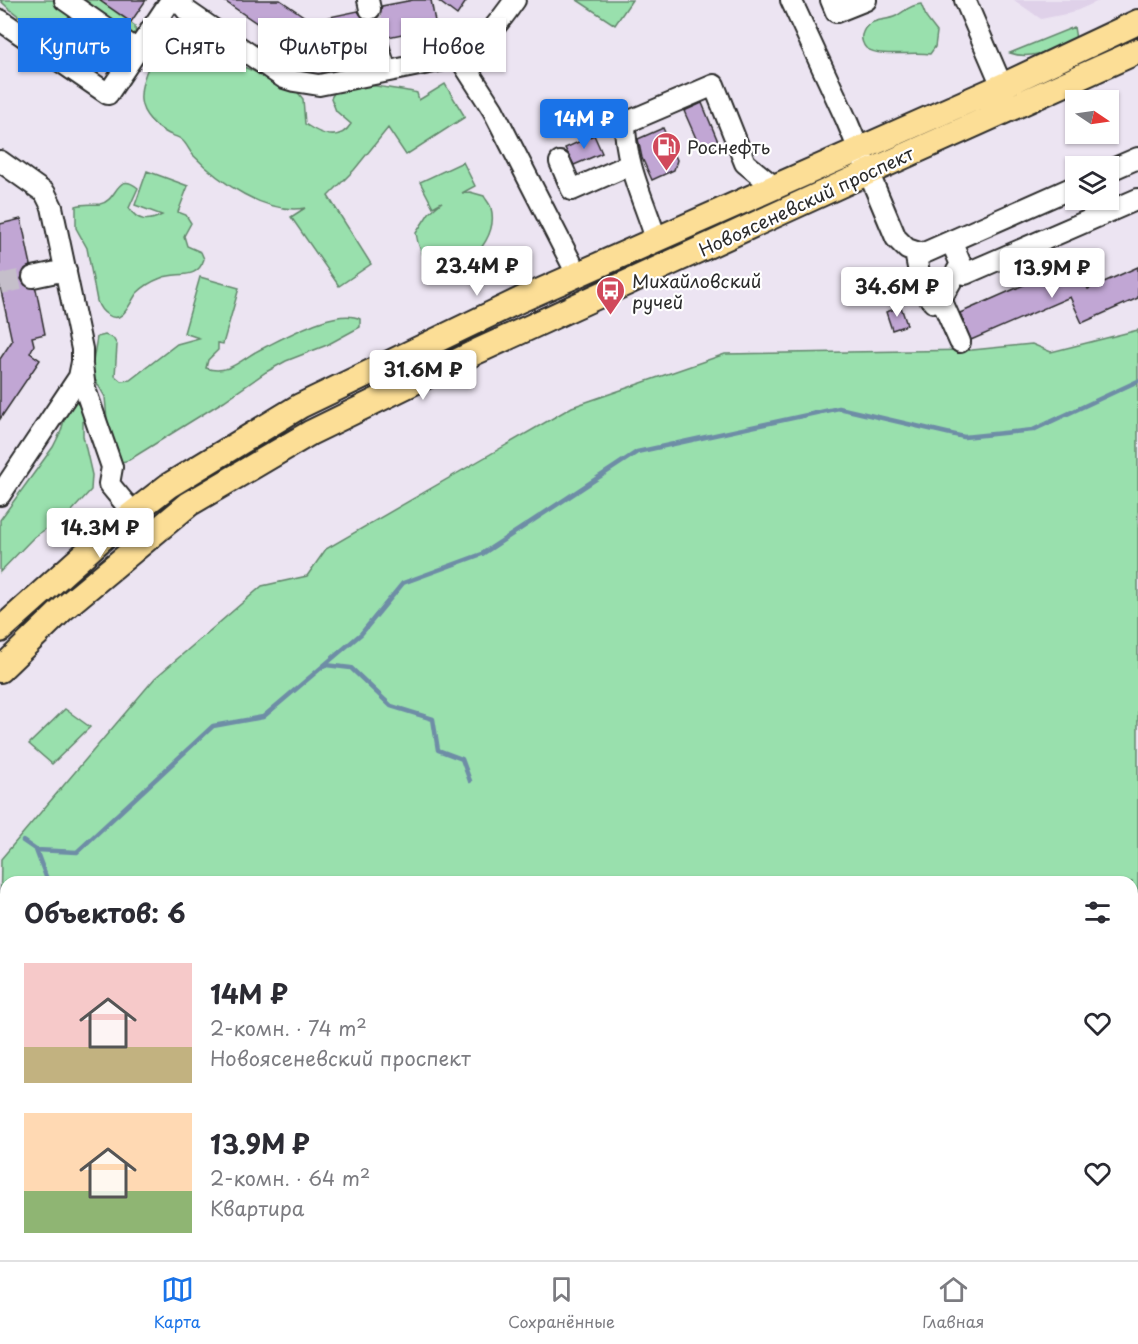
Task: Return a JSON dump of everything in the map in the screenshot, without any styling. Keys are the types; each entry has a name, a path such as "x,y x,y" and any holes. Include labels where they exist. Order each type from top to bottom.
{"main road":[{"name":"Новоясеневский проспект","path":"0,630 124,520 168,486 300,406 520,300 1002,86 1138,22"},
{"name":"Новоясеневский проспект","path":"0,670 63,609 189,504 310,433 869,171 1138,51"}],"street":[{"path":"65,0 137,50"},
{"path":"0,20 108,94 171,0"},
{"path":"178,0 187,11 258,60"},
{"path":"502,18 515,0"},
{"path":"791,0 859,148 896,238 907,249 921,254 1065,191"},
{"path":"831,0 836,12 866,0"},
{"path":"965,0 1002,86"},
{"path":"275,72 294,81 319,85 381,72"},
{"path":"469,72 493,110 577,274"},
{"path":"656,239 629,165 625,146 625,123 714,86 745,163 773,186"},
{"path":"1119,167 1138,159"},
{"path":"0,161 45,193 52,207 82,349 85,389 112,467 109,484 124,520 112,539 114,548 123,551 133,549"},
{"path":"560,162 572,190 629,165"},
{"path":"951,241 965,274 1138,199"},
{"path":"915,252 922,288 933,302 941,299 961,264"},
{"path":"33,277 66,270"},
{"path":"941,299 960,342"},
{"path":"520,300 515,310 516,320 522,325 533,327"},
{"path":"0,495 79,377 82,362"},
{"path":"91,549 102,548 110,551 112,560 109,570"}],"shaded area":[{"path":"1014,0 1101,0 1071,13 1041,19"}],"green space":[{"path":"0,0 99,0 124,18 21,18"},
{"path":"577,0 632,0 615,25"},
{"path":"921,4 927,19 937,32 935,47 930,54 887,54 865,47 862,37 868,25 891,18"},
{"path":"131,23 135,26 136,41 131,47"},
{"path":"1074,27 1076,39 1052,49 1027,55 1010,53"},
{"path":"246,68 296,90 303,99 305,124 329,135 341,133 351,124 336,111 331,98 337,88 355,84 417,93 419,100 445,84 465,117 406,155 388,128 354,170 328,196 371,264 339,286 291,217 305,208 290,209 259,201 216,176 193,155 181,139 155,125 147,116 141,100 147,72 246,72"},
{"path":"463,162 475,186 462,193 470,192 484,196 491,208 492,225 486,241 475,254 462,264 448,269 434,266 423,255 416,233 429,213 442,202 433,207 420,182"},
{"path":"147,171 188,186 178,212 186,215 191,223 184,236 187,246 201,252 204,259 201,266 192,273 167,276 146,286 137,293 122,315 113,317 102,311 97,301 87,248 76,228 76,206 106,202 125,182 138,188 129,208 132,213 148,220 162,215 135,205"},
{"path":"200,277 239,288 223,344 218,343 218,350 208,360 206,368 222,370 228,368 283,338 325,320 350,316 360,319 360,327 327,345 286,361 266,372 129,460 122,462 115,460 108,431 105,397 93,376 92,368 97,337 105,335 113,338 117,345 115,376 121,381 130,380 177,344 199,338 184,333"},
{"path":"1138,330 1138,876 1,876 1,859 155,678 262,586 307,576 326,549 572,407 725,354 972,350 1032,344 1051,352"},
{"path":"77,395 83,412 83,436 92,475 91,490 71,512 34,537 0,572 0,520 53,447 61,431 68,407"},
{"path":"65,709 90,727 52,764 29,744"}],"building":[{"path":"99,0 146,0 131,22 131,18 125,18"},
{"path":"223,0 280,0 307,18 258,18 258,24"},
{"path":"413,0 431,0 434,18 401,18 401,34 389,37 389,18 376,18 382,6"},
{"path":"437,0 467,0 457,15"},
{"path":"358,11 364,18 325,18"},
{"path":"702,103 719,144 702,152 684,111"},
{"path":"663,128 677,160 674,170 652,180 642,158 638,139"},
{"path":"594,135 602,153 574,165 565,148"},
{"path":"21,219 31,265 25,269 21,279 25,285 36,289 45,334 32,337 34,345 30,353 40,360 0,419 0,359 12,341 0,286 0,224"},
{"path":"1076,262 1088,289 1138,267 1138,298 1082,323 1070,297 971,340 960,313"},
{"path":"901,307 907,325 892,330 886,312"}],"waterway":[{"name":"Михайловский ручей","path":"36,850 77,852 213,726 263,717 361,634 403,583 482,554 637,452 839,408 964,437 1033,430 1138,381"},
{"path":"326,665 351,668 391,706 433,719 438,750 462,759 470,781"},
{"path":"23,841 36,850"},
{"path":"36,850 46,876"}],"tunnel":[{"path":"370,9 372,18"},
{"path":"0,284 33,277"}],"place":[{"name":"Роснефть","path":"666,172"},
{"name":"Михайловский ручей","path":"611,316"}]}
